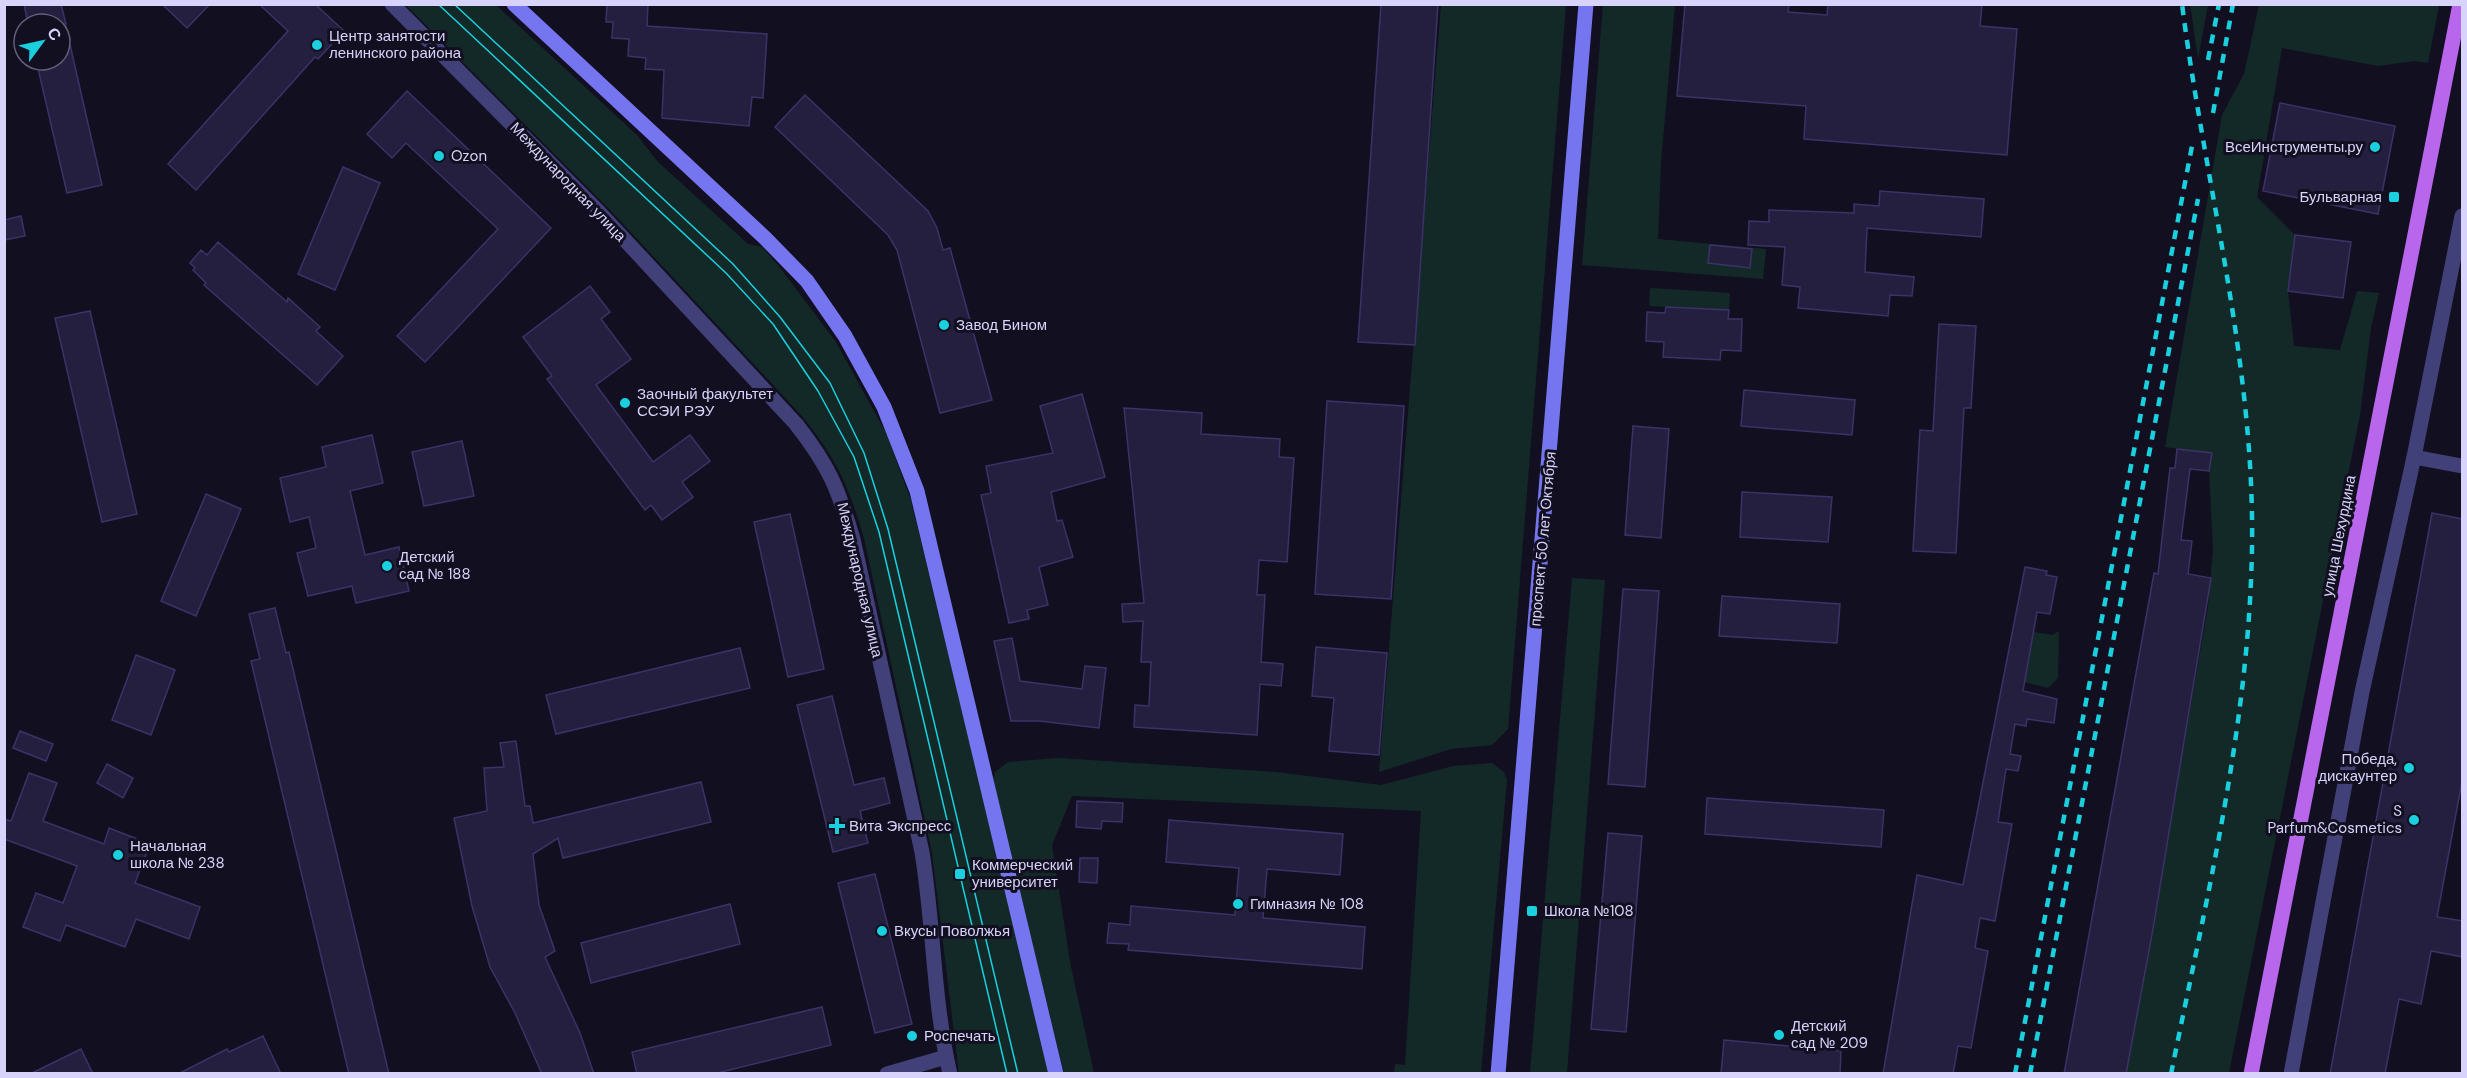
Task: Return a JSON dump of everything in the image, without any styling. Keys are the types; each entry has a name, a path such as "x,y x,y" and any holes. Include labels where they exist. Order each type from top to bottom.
{"main road":[{"name":"улица Шехурдина","path":"2251,1074 2460,4"}],"street":[{"name":"Международная улица","path":"392,4 599,212 796,424 822,458 839,491 853,539 922,852 946,1057 950,1074"},
{"path":"514,4 765,238 807,281 845,336 884,407 917,491 1056,1074"},
{"name":"проспект 50 лет Октября","path":"1498,1074 1587,4"},
{"path":"2291,1074 2362,692 2414,457 2463,216"},
{"path":"2414,457 2463,466"},
{"path":"887,1074 946,1057"}],"green space":[{"path":"406,5 496,5 637,135 657,161 748,244 762,247 836,342 887,435 911,501 1050,1073 959,1073 932,853 864,538 847,487 833,460 802,416 612,212"},
{"path":"1441,5 1566,5 1508,729 1492,745 1451,749 1379,772"},
{"path":"1603,5 1675,5 1661,162 1658,239 1766,249 1763,279 1582,265"},
{"path":"2190,5 2208,5 2198,59 2191,10"},
{"path":"2259,5 2439,5 2428,63 2414,61 2378,66 2282,48 2257,197 2295,235 2288,291 2294,346 2340,350 2357,291 2379,293 2371,328 2360,415 2229,1073 2126,1074 2208,607 2213,549 2209,471 2211,453 2165,447 2222,115 2244,74"},
{"path":"1650,288 1730,293 1729,310 1649,306"},
{"path":"1572,578 1605,580 1567,1073 1530,1073"},
{"path":"2059,631 2058,678 2048,688 2024,682 2034,632 2053,635"},
{"path":"1058,758 1275,772 1381,785 1453,766 1492,763 1504,772 1507,780 1481,1073 1394,1073 1395,1064 1405,1065 1421,811 1072,796 1052,845 1070,962 1094,1073 1064,1073 993,783 995,772 1008,762"}],"building":[{"path":"24,4 61,4 63,12 26,12"},
{"path":"162,4 210,4 187,28"},
{"path":"259,4 315,4 344,31 318,59 315,57 196,190 168,164 288,31"},
{"path":"607,4 648,4 647,26 767,34 763,98 752,97 749,126 662,118 664,70 645,69 646,58 628,56 629,39 612,38 613,22 606,22"},
{"path":"1381,4 1438,4 1415,345 1358,342"},
{"path":"1685,4 1789,4 1788,12 1827,15 1828,4 1982,4 1980,26 2017,29 2007,155 1804,139 1806,106 1677,96"},
{"path":"72,53 102,185 67,193 39,72 72,72"},
{"path":"407,91 551,228 425,362 397,336 498,229 406,143 392,158 367,134"},
{"name":"Завод Бином","path":"805,95 928,211 937,228 943,250 950,248 992,400 940,413 897,250 888,235 775,127"},
{"path":"2280,103 2395,126 2378,214 2263,191"},
{"path":"343,167 380,183 335,290 298,274"},
{"path":"1880,191 1984,199 1981,237 1867,228 1865,272 1914,277 1912,296 1890,295 1888,316 1798,308 1800,287 1782,285 1785,247 1748,245 1749,221 1769,222 1769,210 1854,213 1854,204 1879,206"},
{"path":"21,216 25,236 4,240 4,220"},
{"path":"2295,235 2351,242 2343,298 2288,291"},
{"path":"218,242 287,302 288,298 320,327 316,331 343,356 317,385 204,285 206,283 193,270 195,268 190,263 201,250 207,255"},
{"path":"1710,245 1752,249 1750,268 1708,263"},
{"path":"590,286 610,312 601,319 631,359 596,385 653,462 690,435 710,461 682,482 693,497 662,520 651,505 645,510 547,379 552,376 523,337"},
{"path":"1666,307 1729,310 1728,319 1742,319 1741,351 1721,350 1720,360 1663,357 1664,342 1646,341 1647,312 1665,313"},
{"path":"90,311 137,514 102,522 55,318"},
{"path":"1939,324 1976,326 1971,408 1964,408 1956,553 1913,551 1920,430 1933,431"},
{"path":"1744,390 1855,400 1852,435 1741,426"},
{"path":"1082,394 1105,477 1051,492 1057,521 1062,520 1073,557 1039,567 1048,605 1027,610 1029,619 1009,623 981,495 991,493 986,466 1053,453 1040,406"},
{"path":"1327,401 1404,406 1391,599 1315,594"},
{"path":"1124,408 1202,413 1201,434 1280,439 1279,457 1294,458 1287,562 1259,560 1257,595 1265,595 1261,662 1283,664 1281,686 1260,684 1257,735 1134,727 1135,705 1149,706 1151,662 1141,662 1143,621 1123,622 1122,604 1144,603"},
{"path":"1633,426 1669,429 1661,538 1625,535"},
{"path":"372,435 383,483 350,491 365,555 399,547 409,591 356,603 352,586 308,596 297,553 316,548 309,517 290,522 280,478 326,467 322,447"},
{"path":"462,441 474,496 424,506 412,452"},
{"path":"2177,449 2212,453 2209,471 2190,469 2181,540 2192,541 2188,574 2211,578 2153,929 2126,1074 2064,1074 2154,573 2158,574 2170,468 2175,468"},
{"path":"1742,492 1832,497 1828,542 1740,537"},
{"path":"206,494 241,509 196,616 161,601"},
{"path":"2432,513 2463,519 2463,776 2437,917 2463,921 2463,957 2431,951 2421,1004 2399,999 2385,1074 2330,1074"},
{"path":"790,514 824,669 788,677 754,522"},
{"path":"2025,567 2047,571 2046,575 2057,577 2050,614 2037,612 2023,691 2057,699 2054,723 2027,719 2026,726 2015,724 2010,754 2021,756 2018,771 2006,769 1998,822 2012,824 1995,921 1980,918 1975,948 1988,951 1971,1048 1958,1046 1953,1074 1883,1074 1917,875 1963,885"},
{"path":"1623,589 1659,591 1645,787 1608,784"},
{"path":"1722,596 1840,604 1837,643 1719,636"},
{"path":"275,608 286,653 289,652 389,1074 349,1074 251,661 260,659 249,614"},
{"path":"1012,638 1020,681 1082,689 1085,666 1106,668 1099,728 1039,721 1011,721 994,641"},
{"path":"1316,647 1387,653 1379,755 1329,751 1334,698 1312,696"},
{"path":"740,648 750,688 556,734 546,695"},
{"path":"136,655 175,670 151,735 112,720"},
{"path":"832,696 854,785 884,778 890,803 860,811 868,843 833,852 797,705"},
{"path":"20,731 53,744 46,761 13,748"},
{"path":"516,741 525,806 530,806 533,823 701,782 711,822 563,858 558,838 533,854 539,905 555,951 545,957 580,1033 594,1074 542,1074 515,1013 490,967 472,906 454,818 487,811 484,768 504,767 500,743"},
{"path":"107,764 133,778 123,798 97,783"},
{"path":"29,773 57,783 43,821 104,844 109,828 150,844 135,883 200,907 189,939 136,919 125,947 66,925 60,941 23,927 36,893 63,903 77,866 4,839 4,819 11,821"},
{"path":"1707,798 1884,810 1881,847 1705,834"},
{"path":"1077,801 1123,803 1122,822 1102,821 1101,829 1076,827"},
{"path":"1169,820 1343,834 1340,875 1267,869 1263,918 1365,927 1362,969 1128,950 1129,944 1107,943 1109,923 1130,925 1131,906 1235,915 1239,868 1166,862"},
{"path":"1608,833 1642,836 1626,1032 1591,1029"},
{"path":"1080,858 1098,858 1097,883 1079,882"},
{"path":"875,874 912,1024 875,1033 838,883"},
{"path":"730,904 740,944 591,983 581,943"},
{"path":"822,1007 831,1045 713,1074 637,1074 632,1052"},
{"path":"263,1036 281,1074 178,1074 227,1049 229,1052"},
{"path":"1724,1040 1841,1051 1840,1074 1721,1074"},
{"path":"81,1049 93,1074 30,1074"}],"tram line":[{"path":"438,4 726,273 773,324 818,391 854,457 879,532 1007,1074"},
{"path":"454,4 733,264 780,317 830,383 864,453 888,529 1018,1074"}],"railway":[{"path":"2171,1074 2224,812 2243,681 2252,548 2251,479 2246,411 2227,275 2182,4"},
{"path":"2208,60 2219,4"},
{"path":"2213,113 2233,4"},
{"path":"2015,1074 2192,146"},
{"path":"2030,1074 2198,199"}],"place":[{"name":"Центр занятости ленинского района","path":"317,45"},
{"name":"ВсеИнструменты.ру","path":"2375,147"},
{"name":"Ozon","path":"439,156"},
{"name":"Бульварная","path":"2394,197"},
{"name":"Завод Бином","path":"944,325"},
{"name":"Заочный факультет ССЭИ РЭУ","path":"625,403"},
{"name":"Детский сад № 188","path":"387,566"},
{"name":"Победа, дискаунтер","path":"2409,768"},
{"name":"S Parfum&Cosmetics","path":"2414,820"},
{"name":"Вита Экспресс","path":"837,826"},
{"name":"Начальная школа № 238","path":"118,855"},
{"name":"Коммерческий университет","path":"960,874"},
{"name":"Гимназия № 108","path":"1238,904"},
{"name":"Школа №108","path":"1532,911"},
{"name":"Вкусы Поволжья","path":"882,931"},
{"name":"Детский сад № 209","path":"1779,1035"},
{"name":"Роспечать","path":"912,1036"}]}
